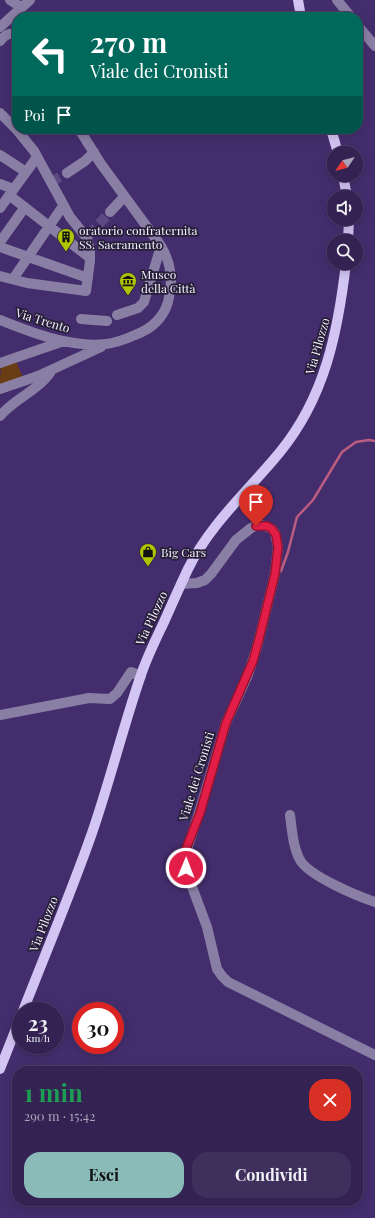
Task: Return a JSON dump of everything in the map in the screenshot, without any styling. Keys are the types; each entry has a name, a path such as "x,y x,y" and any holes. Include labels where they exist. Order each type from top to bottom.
{"main road":[{"path":"298,0 300,12"},
{"path":"332,134 336,146"},
{"name":"Via Pilozzo","path":"26,1002 91,835 148,656 191,563 204,542 281,451 306,415 320,383 332,346 340,308 345,270"},
{"path":"0,1069 12,1039"}],"street":[{"path":"10,0 21,7"},
{"path":"16,12 30,0"},
{"path":"343,2 348,12"},
{"path":"0,27 12,16"},
{"path":"363,32 375,46"},
{"path":"0,41 5,36 12,34"},
{"path":"0,113 12,126"},
{"path":"0,276 27,283 86,291 88,278 90,258 88,237 72,220 37,156 20,134"},
{"path":"0,389 52,369 107,344 126,339 147,329 158,320 164,312 169,296 171,276 168,260 161,246 124,197 82,134"},
{"path":"67,172 79,165 94,152"},
{"path":"0,155 26,172"},
{"path":"0,208 37,156"},
{"path":"0,184 11,192 25,207 90,258"},
{"path":"110,212 124,197"},
{"path":"13,279 63,206"},
{"path":"0,242 25,207"},
{"path":"117,315 138,308 144,302 161,246"},
{"path":"0,247 88,278"},
{"path":"81,319 107,321"},
{"name":"Via Trento","path":"0,320 64,342 78,344 107,344"},
{"path":"0,363 64,342"},
{"path":"0,416 15,402 42,382 52,369"},
{"name":"Viale dei Cronisti","path":"181,584 196,583 205,580 236,540 251,528 266,526 272,529 276,535 278,547 275,574 257,647 248,675 226,723 200,813 184,854 186,868 203,914 217,969 228,982 375,1055"},
{"path":"0,714 92,698 110,699 117,693 131,672 141,676"},
{"path":"290,815 295,848 305,867 318,876 375,902"}],"shaded area":[{"path":"16,361 23,378 0,387 0,366"}],"waterway":[{"path":"281,571 288,552 297,517 313,500 342,452 356,442 369,440 375,441"}],"tunnel":[{"path":"51,182 67,173"},
{"path":"89,235 110,212"}],"place":[{"name":"oratorio confraternita SS. Sacramento","path":"66,252"},
{"name":"Museo della Città","path":"128,296"},
{"name":"Big Cars","path":"148,567"}],"route":[{"path":"186,868 184,863 184,854 200,813 223,730 253,661 275,574 278,551 276,535 274,531 267,526 256,526"}]}
